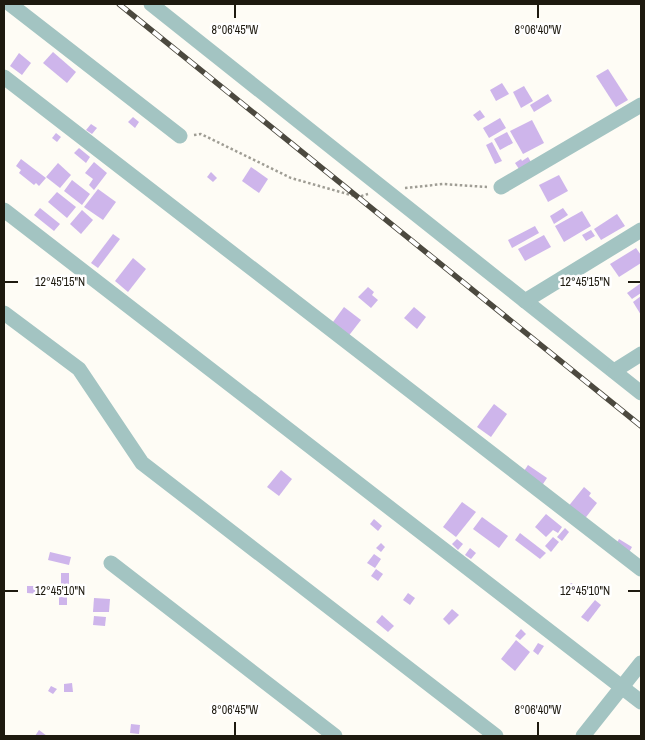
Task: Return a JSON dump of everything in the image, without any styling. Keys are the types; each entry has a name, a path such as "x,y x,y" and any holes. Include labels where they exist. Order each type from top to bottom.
{"street":[{"path":"10,4 180,136"},
{"path":"151,4 641,393"},
{"path":"4,77 641,569"},
{"path":"501,188 641,105"},
{"path":"4,210 641,702"},
{"path":"525,301 641,230"},
{"path":"4,313 79,369 142,463 496,736"},
{"path":"614,371 641,354"},
{"path":"111,563 335,736"},
{"path":"584,736 641,662"}],"path":[{"path":"180,136 201,134 290,178 358,197 386,190 443,184 501,188"}],"building":[{"path":"53,52 76,72 67,83 43,63"},
{"path":"19,53 31,63 22,75 10,66"},
{"path":"608,69 628,100 616,107 596,76"},
{"path":"502,83 509,94 496,101 490,90"},
{"path":"524,86 533,101 521,108 513,92"},
{"path":"548,94 552,101 534,112 530,105"},
{"path":"480,110 485,117 478,121 473,115"},
{"path":"133,117 139,122 135,128 128,122"},
{"path":"500,118 506,128 489,138 483,128"},
{"path":"532,120 544,143 523,154 510,131"},
{"path":"91,124 97,128 92,134 86,130"},
{"path":"507,132 513,143 500,150 494,139"},
{"path":"56,133 61,137 57,142 52,138"},
{"path":"492,142 502,161 495,164 486,145"},
{"path":"79,148 90,157 86,163 74,153"},
{"path":"528,157 531,162 519,169 515,163"},
{"path":"21,159 46,178 39,186 36,183 34,185 19,173 21,170 16,166"},
{"path":"94,162 107,173 94,190 89,185 93,179 85,173"},
{"path":"58,163 71,175 60,188 46,177"},
{"path":"251,167 268,179 259,193 242,181"},
{"path":"211,172 217,178 213,182 207,177"},
{"path":"559,175 568,191 548,202 539,185"},
{"path":"72,180 90,194 82,205 64,191"},
{"path":"98,189 116,202 103,220 84,207"},
{"path":"57,192 76,207 67,218 48,202"},
{"path":"40,208 60,224 54,231 34,215"},
{"path":"563,208 568,215 554,224 550,216"},
{"path":"82,210 93,220 81,234 70,224"},
{"path":"582,211 591,226 564,242 555,226"},
{"path":"617,214 625,226 601,240 594,229"},
{"path":"535,226 539,233 512,248 508,240"},
{"path":"591,230 595,236 586,241 582,235"},
{"path":"113,234 120,239 98,268 91,263"},
{"path":"544,235 551,247 525,261 518,249"},
{"path":"636,248 641,255 641,263 619,277 610,264"},
{"path":"133,258 146,269 128,292 115,281"},
{"path":"641,283 641,293 632,299 627,293"},
{"path":"368,287 374,292 372,295 378,300 371,308 358,297"},
{"path":"641,296 641,315 633,302"},
{"path":"344,307 361,320 347,338 330,326"},
{"path":"414,307 426,317 417,329 404,318"},
{"path":"494,404 507,414 491,437 477,427"},
{"path":"528,465 547,478 541,487 522,474"},
{"path":"281,470 292,479 279,496 267,487"},
{"path":"584,487 591,493 589,496 597,503 583,521 567,508"},
{"path":"462,502 476,512 456,537 443,527"},
{"path":"546,514 562,527 558,533 553,530 546,537 535,527"},
{"path":"482,517 508,536 499,548 473,529"},
{"path":"374,519 382,526 378,531 370,524"},
{"path":"565,528 569,532 562,541 557,537"},
{"path":"520,533 546,553 540,559 515,540"},
{"path":"553,537 559,542 551,552 545,546"},
{"path":"457,539 463,544 458,550 452,544"},
{"path":"619,539 632,547 628,554 615,546"},
{"path":"381,543 385,547 381,552 376,548"},
{"path":"470,548 476,553 471,559 465,555"},
{"path":"50,552 71,557 69,565 48,560"},
{"path":"374,554 381,559 375,568 367,563"},
{"path":"376,569 383,574 378,581 371,576"},
{"path":"61,573 69,573 69,588 61,588"},
{"path":"571,583 578,587 574,593 567,588"},
{"path":"27,586 40,586 40,594 27,593"},
{"path":"408,593 415,598 410,605 403,600"},
{"path":"59,597 67,597 67,605 59,605"},
{"path":"94,598 110,599 109,612 93,612"},
{"path":"595,600 601,605 588,622 581,617"},
{"path":"452,609 459,615 449,625 443,619"},
{"path":"382,615 394,626 388,632 376,622"},
{"path":"94,616 106,617 105,626 93,625"},
{"path":"521,629 526,634 520,640 515,636"},
{"path":"516,640 530,652 515,671 501,659"},
{"path":"538,643 544,646 538,655 533,651"},
{"path":"72,683 73,692 64,692 64,684"},
{"path":"51,686 57,689 53,694 48,691"},
{"path":"131,724 140,725 139,734 130,733"},
{"path":"39,730 47,736 35,736"}],"railway":[{"path":"119,4 641,426"}]}
